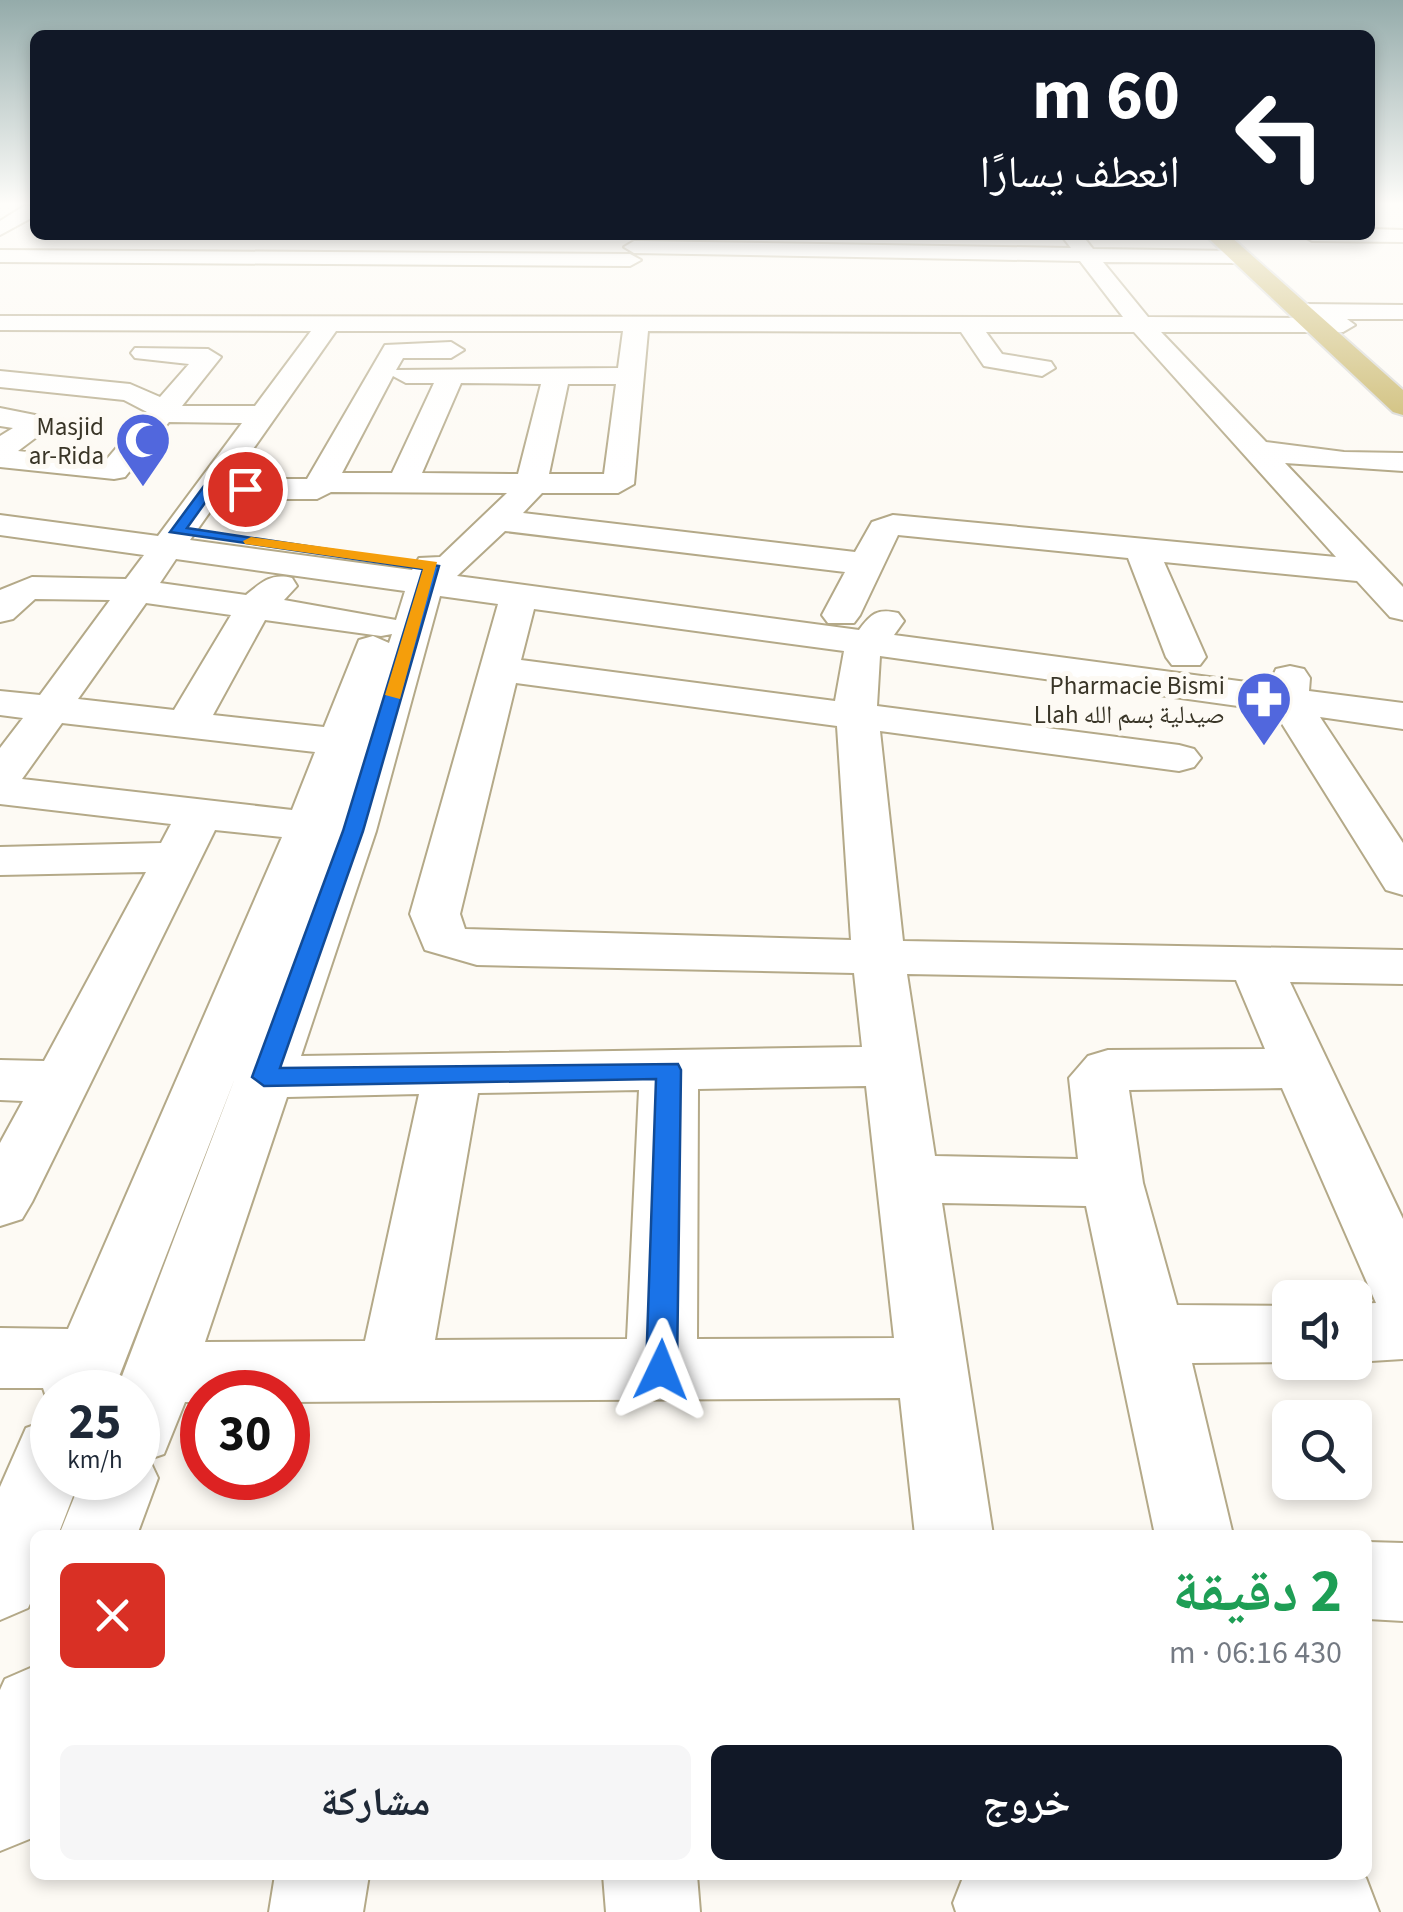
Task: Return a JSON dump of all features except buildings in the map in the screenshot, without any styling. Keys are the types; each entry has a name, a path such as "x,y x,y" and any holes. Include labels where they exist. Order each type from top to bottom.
{"main road":[{"path":"1298,295 1403,406"},
{"path":"1320,318 1403,378"}],"street":[{"path":"321,482 618,484 629,344 624,295"},
{"path":"1108,295 1141,326 1403,609"},
{"path":"124,323 152,298"},
{"path":"284,324 306,298"},
{"path":"886,298 892,324"},
{"path":"379,375 556,376 629,344 753,315 892,324 1141,326 1403,315"},
{"path":"1,324 527,324 629,344"},
{"path":"0,779 328,324"},
{"path":"969,325 993,360 1042,368"},
{"path":"208,489 317,489 394,350 629,344"},
{"path":"0,458 110,472 208,355 110,353"},
{"path":"403,482 450,376"},
{"path":"0,612 17,593 38,587 134,590 253,608 414,580 497,520 532,484 556,376"},
{"path":"0,380 130,392 149,400 163,412 360,409"},
{"path":"435,410 473,410"},
{"path":"510,410 548,410"},
{"path":"0,417 40,424 0,449"},
{"path":"1256,450 1344,461 1403,462"},
{"path":"1280,476 1344,461"},
{"path":"0,508 297,566 519,594 865,625 1290,686 1403,687"},
{"path":"497,520 864,564"},
{"path":"0,525 170,540 414,580 1186,658 1403,716"},
{"path":"953,1530 878,954 856,672 865,625 864,564 884,528 894,525 1368,571"},
{"path":"1143,552 1186,658"},
{"path":"187,724 253,608 297,566"},
{"path":"0,572 36,577 38,587"},
{"path":"86,1370 331,828 341,742 414,580"},
{"path":"159,1370 264,1077 331,828 414,580"},
{"path":"519,594 434,914 442,938 477,949 1403,967"},
{"path":"499,669 1179,758"},
{"path":"1290,686 1403,880"},
{"path":"0,703 341,742"},
{"path":"0,790 189,836"},
{"path":"0,861 189,836 331,828"},
{"path":"0,1202 189,836"},
{"path":"1254,964 1403,1290"},
{"path":"264,1077 892,1066"},
{"path":"1193,1530 1112,1184 1098,1078 1108,1070 1300,1068"},
{"path":"661,1370 669,1070"},
{"path":"394,1371 452,1076"},
{"path":"0,1080 63,1080"},
{"path":"907,1179 1112,1184"},
{"path":"1372,1332 1403,1330"},
{"path":"1150,1334 1272,1335"},
{"path":"0,1358 55,1370"},
{"path":"160,1400 394,1371 931,1368"},
{"path":"0,1581 33,1500"},
{"path":"100,1530 112,1500"},
{"path":"1372,1581 1403,1582"},
{"path":"0,1806 30,1723"},
{"path":"316,1912 321,1880"},
{"path":"650,1880 653,1912"},
{"path":"999,1897 1322,1906 1332,1912"}],"slow traffic":[{"path":"251,541 432,566 393,695"}],"place":[{"name":"Masjid ar-Rida","path":"143,489"},
{"name":"Pharmacie Bismi Llah صيدلية بسم الله","path":"1264,748"}],"route":[{"path":"245,489 208,489 177,532 432,566 353,831 264,1077 669,1070 661,1370"}]}
